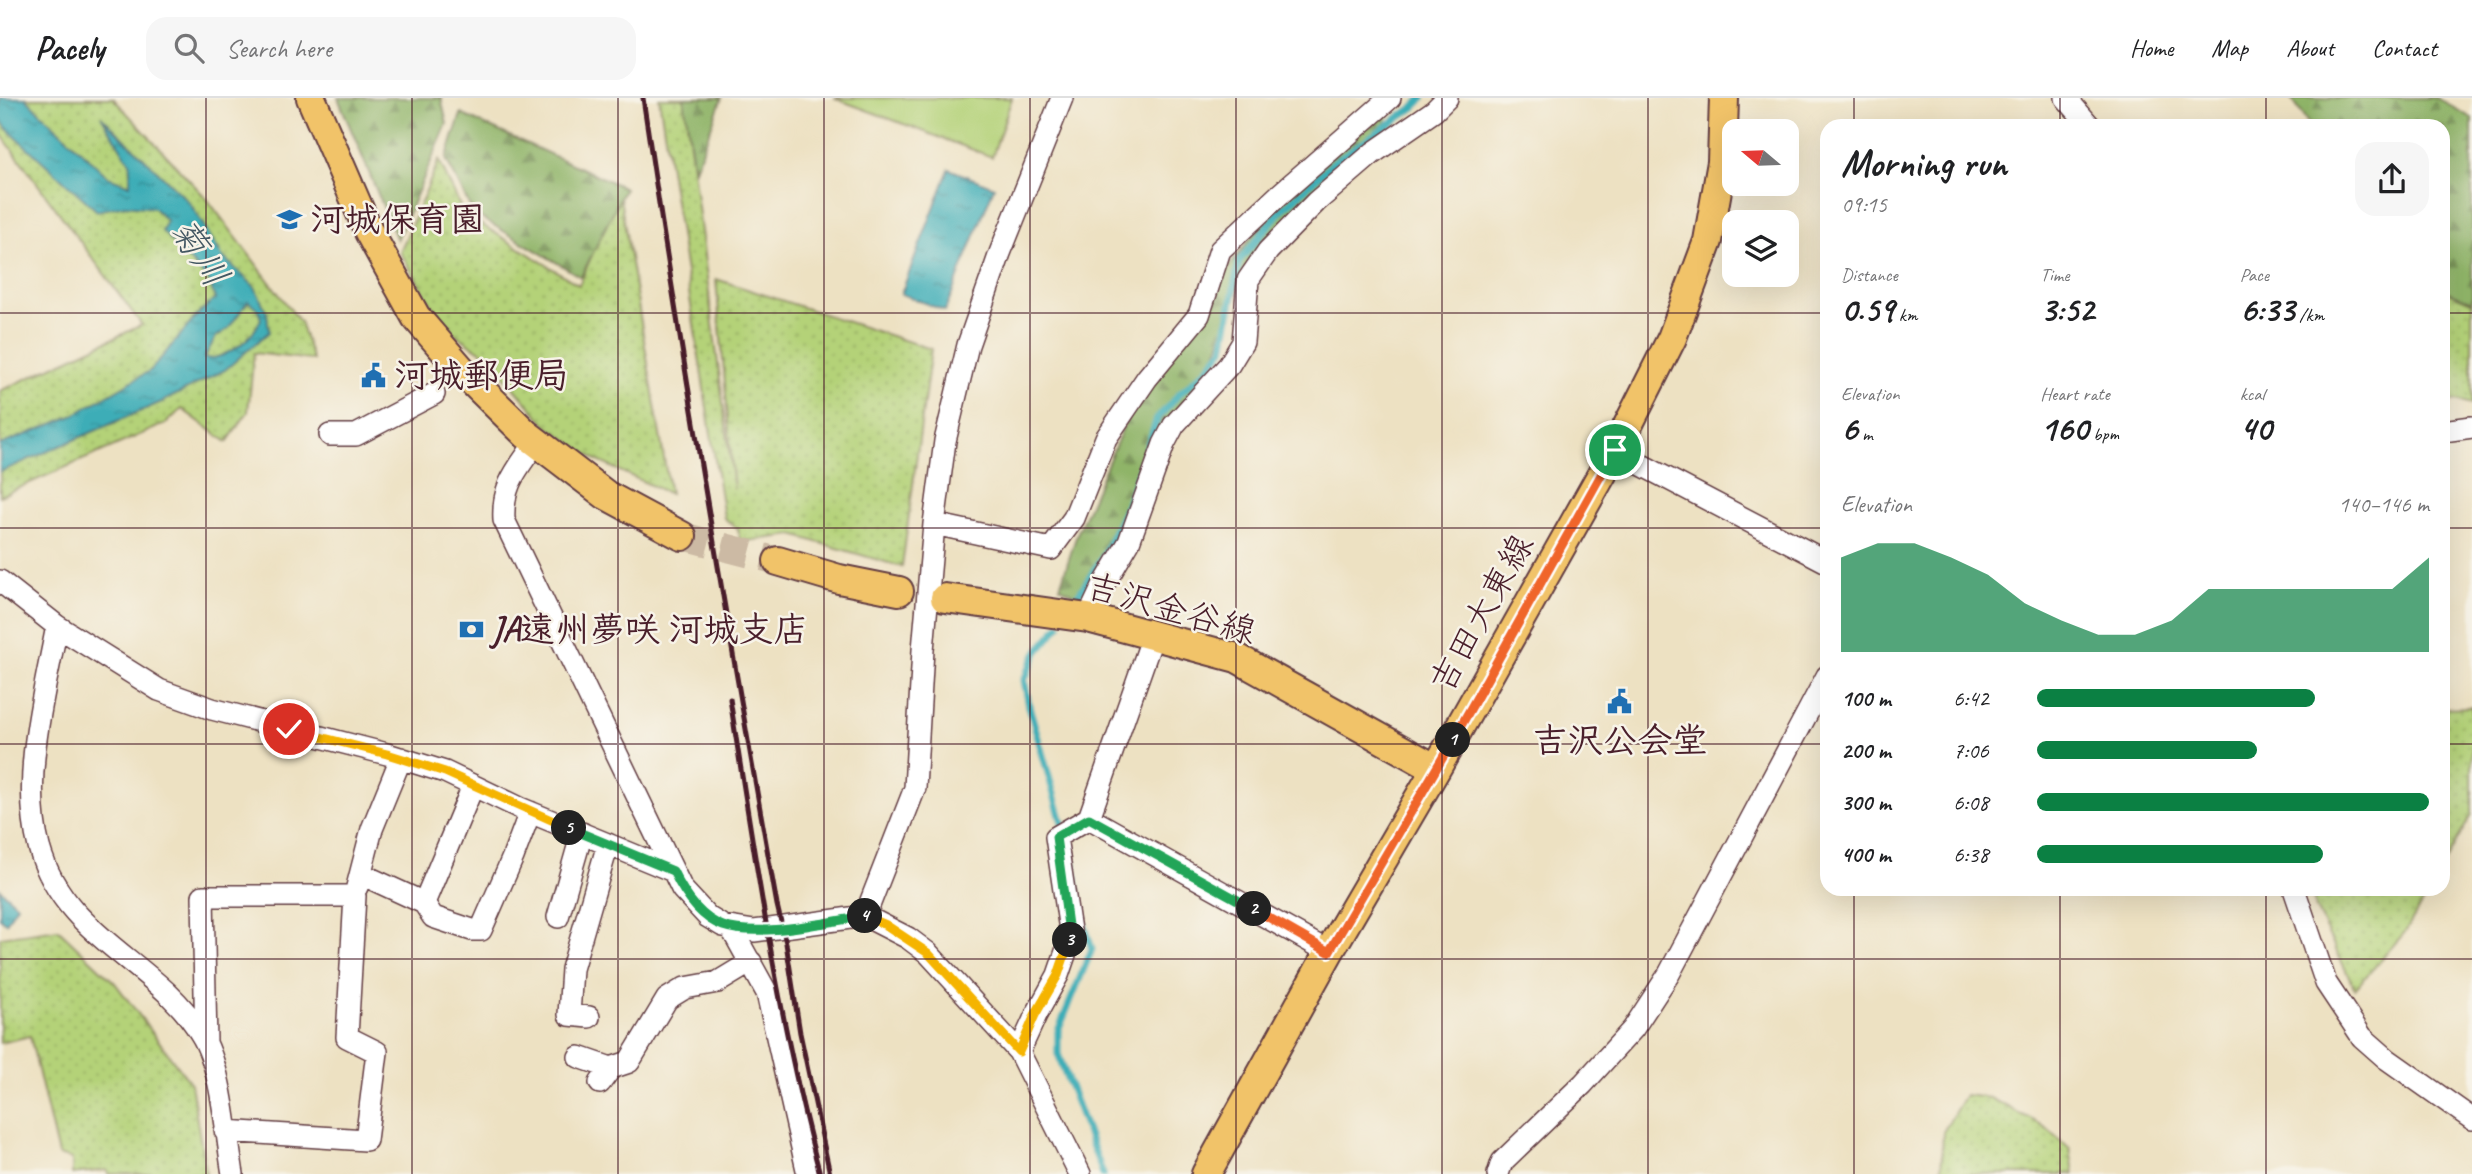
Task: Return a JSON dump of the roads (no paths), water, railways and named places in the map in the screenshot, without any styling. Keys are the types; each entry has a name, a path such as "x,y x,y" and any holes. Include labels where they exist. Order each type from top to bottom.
{"main road":[{"path":"311,98 369,232 416,317 466,375 536,442 606,495 682,536"},
{"name":"吉田大東線","path":"1206,1174 1615,450 1672,338 1708,241 1722,162 1724,98"},
{"path":"778,561 839,579 899,591"},
{"name":"吉沢金谷線","path":"945,598 1088,618 1237,658 1436,769"}],"street":[{"path":"865,916 915,788 934,524 945,441 968,345 1000,253 1062,98"},
{"path":"934,524 1051,549 1074,518 1106,438 1147,378 1199,315 1220,250 1390,98"},
{"path":"1088,618 1129,542 1164,444 1174,425 1229,365 1243,342 1248,280 1268,251 1316,202 1373,153 1434,111 1447,98"},
{"path":"2066,98 2084,119"},
{"path":"330,436 356,435 434,394"},
{"path":"2450,430 2472,427"},
{"path":"536,442 512,478 503,498 503,520 681,889 708,917 723,926 754,931 865,916 886,925 928,953 1019,1052 1080,1174"},
{"path":"1615,450 1820,558"},
{"path":"0,581 57,626 159,690 212,709 445,772 530,812 673,871"},
{"path":"57,626 36,741 33,802 39,848 57,890 76,914 181,1006 206,1043 215,1068 233,1174"},
{"path":"1019,1052 1035,1015 1058,975 1071,937 1056,837 1083,821 1153,636"},
{"path":"1498,1174 1502,1162 1583,1084 1633,1029 1653,999 1669,974 1820,689"},
{"path":"225,1131 366,1140 377,1052 347,1037 355,896 372,829 401,758"},
{"path":"424,903 473,786"},
{"path":"361,874 424,903 433,917 472,930 481,930 530,812"},
{"path":"1083,821 1329,952"},
{"path":"558,917 582,833"},
{"path":"589,1017 569,1015 572,969 608,844"},
{"path":"206,1043 202,896 355,896"},
{"path":"2296,896 2326,983 2362,1037 2387,1059 2472,1119"},
{"path":"732,928 767,993 808,1174"},
{"path":"579,1057 605,1075 629,1062 667,999 685,988 718,982 751,962"}],"water":[{"name":"菊川","path":"0,98 25,98 108,177 130,185 130,163 101,116 189,202 223,257 255,287 267,313 269,332 225,370 164,401 0,472 0,445 70,417 151,370 200,312 215,299 209,281 162,231 167,221 154,208 125,205 97,211 7,129 0,119","holes":["248,301 257,308 261,319 247,339 223,355 204,358 216,337 228,329"]},
{"path":"949,169 994,187 945,311 901,294"},
{"path":"0,889 17,905 6,923 0,918"}],"waterway":[{"path":"1077,597 1103,556 1127,505 1157,419 1223,349 1239,261 1279,213 1335,161 1413,108 1423,98"},
{"path":"1059,626 1037,652 1024,680 1074,865 1080,911 1092,949 1058,1031 1058,1054 1103,1174"}],"tunnel":[{"path":"682,536 778,561"}],"railway":[{"path":"643,98 741,703 800,1033 830,1174"},
{"path":"730,699 780,998 820,1174"}],"place":[{"name":"河城保育園","path":"290,219"},
{"name":"河城郵便局","path":"374,375"},
{"name":"JA遠州夢咲 河城支店","path":"471,629"},
{"name":"吉沢公会堂","path":"1620,702"}]}
